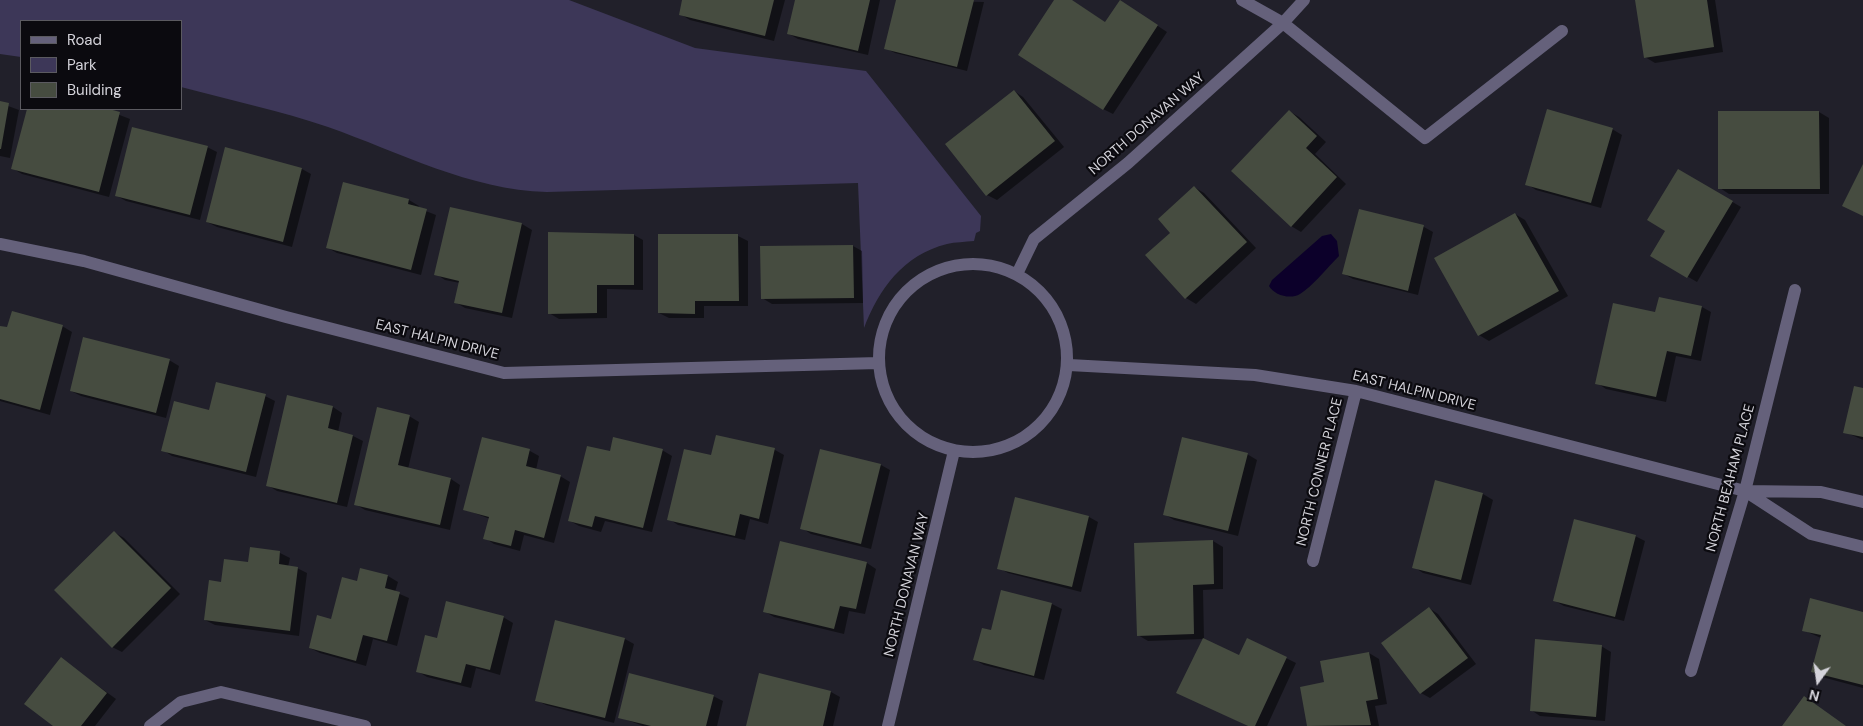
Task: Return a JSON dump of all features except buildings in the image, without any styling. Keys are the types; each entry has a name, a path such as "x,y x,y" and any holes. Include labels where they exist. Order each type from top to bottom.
{"street":[{"path":"1242,0 1283,23 1424,138 1562,31"},
{"name":"NORTH DONAVAN WAY","path":"1017,274 1034,239 1128,163 1283,23 1304,0"},
{"name":"EAST HALPIN DRIVE","path":"0,244 84,261 286,317 504,373 878,364"},
{"path":"962,264 990,265 1017,274 1040,290 1056,312 1066,338 1069,365 1061,396 1043,424 1018,443 987,453 954,452 925,440 901,421 885,394 878,364 881,335 892,309 910,287 934,272 962,264"},
{"name":"NORTH BEAHAM PLACE","path":"1691,672 1745,491 1795,290"},
{"name":"EAST HALPIN DRIVE","path":"1069,365 1255,375 1356,390 1745,491 1821,492 1863,502"},
{"name":"NORTH CONNER PLACE","path":"1313,561 1356,390"},
{"name":"NORTH DONAVAN WAY","path":"888,726 954,452"},
{"name":"EAST HALPIN DRIVE","path":"1745,491 1811,534 1863,547"},
{"path":"151,725 181,702 221,692 364,726"}],"green space":[{"path":"0,0 569,0 695,48 866,71 981,216 980,231 976,233 974,241 950,243 931,249 905,265 885,287 864,328 858,183 547,192 518,190 490,185 435,168 310,121 182,87 182,20 20,20 20,57 0,54"}],"shaded area":[{"path":"1331,234 1337,241 1339,256 1310,287 1292,297 1283,296 1271,289 1269,286 1272,280 1322,236"}]}
